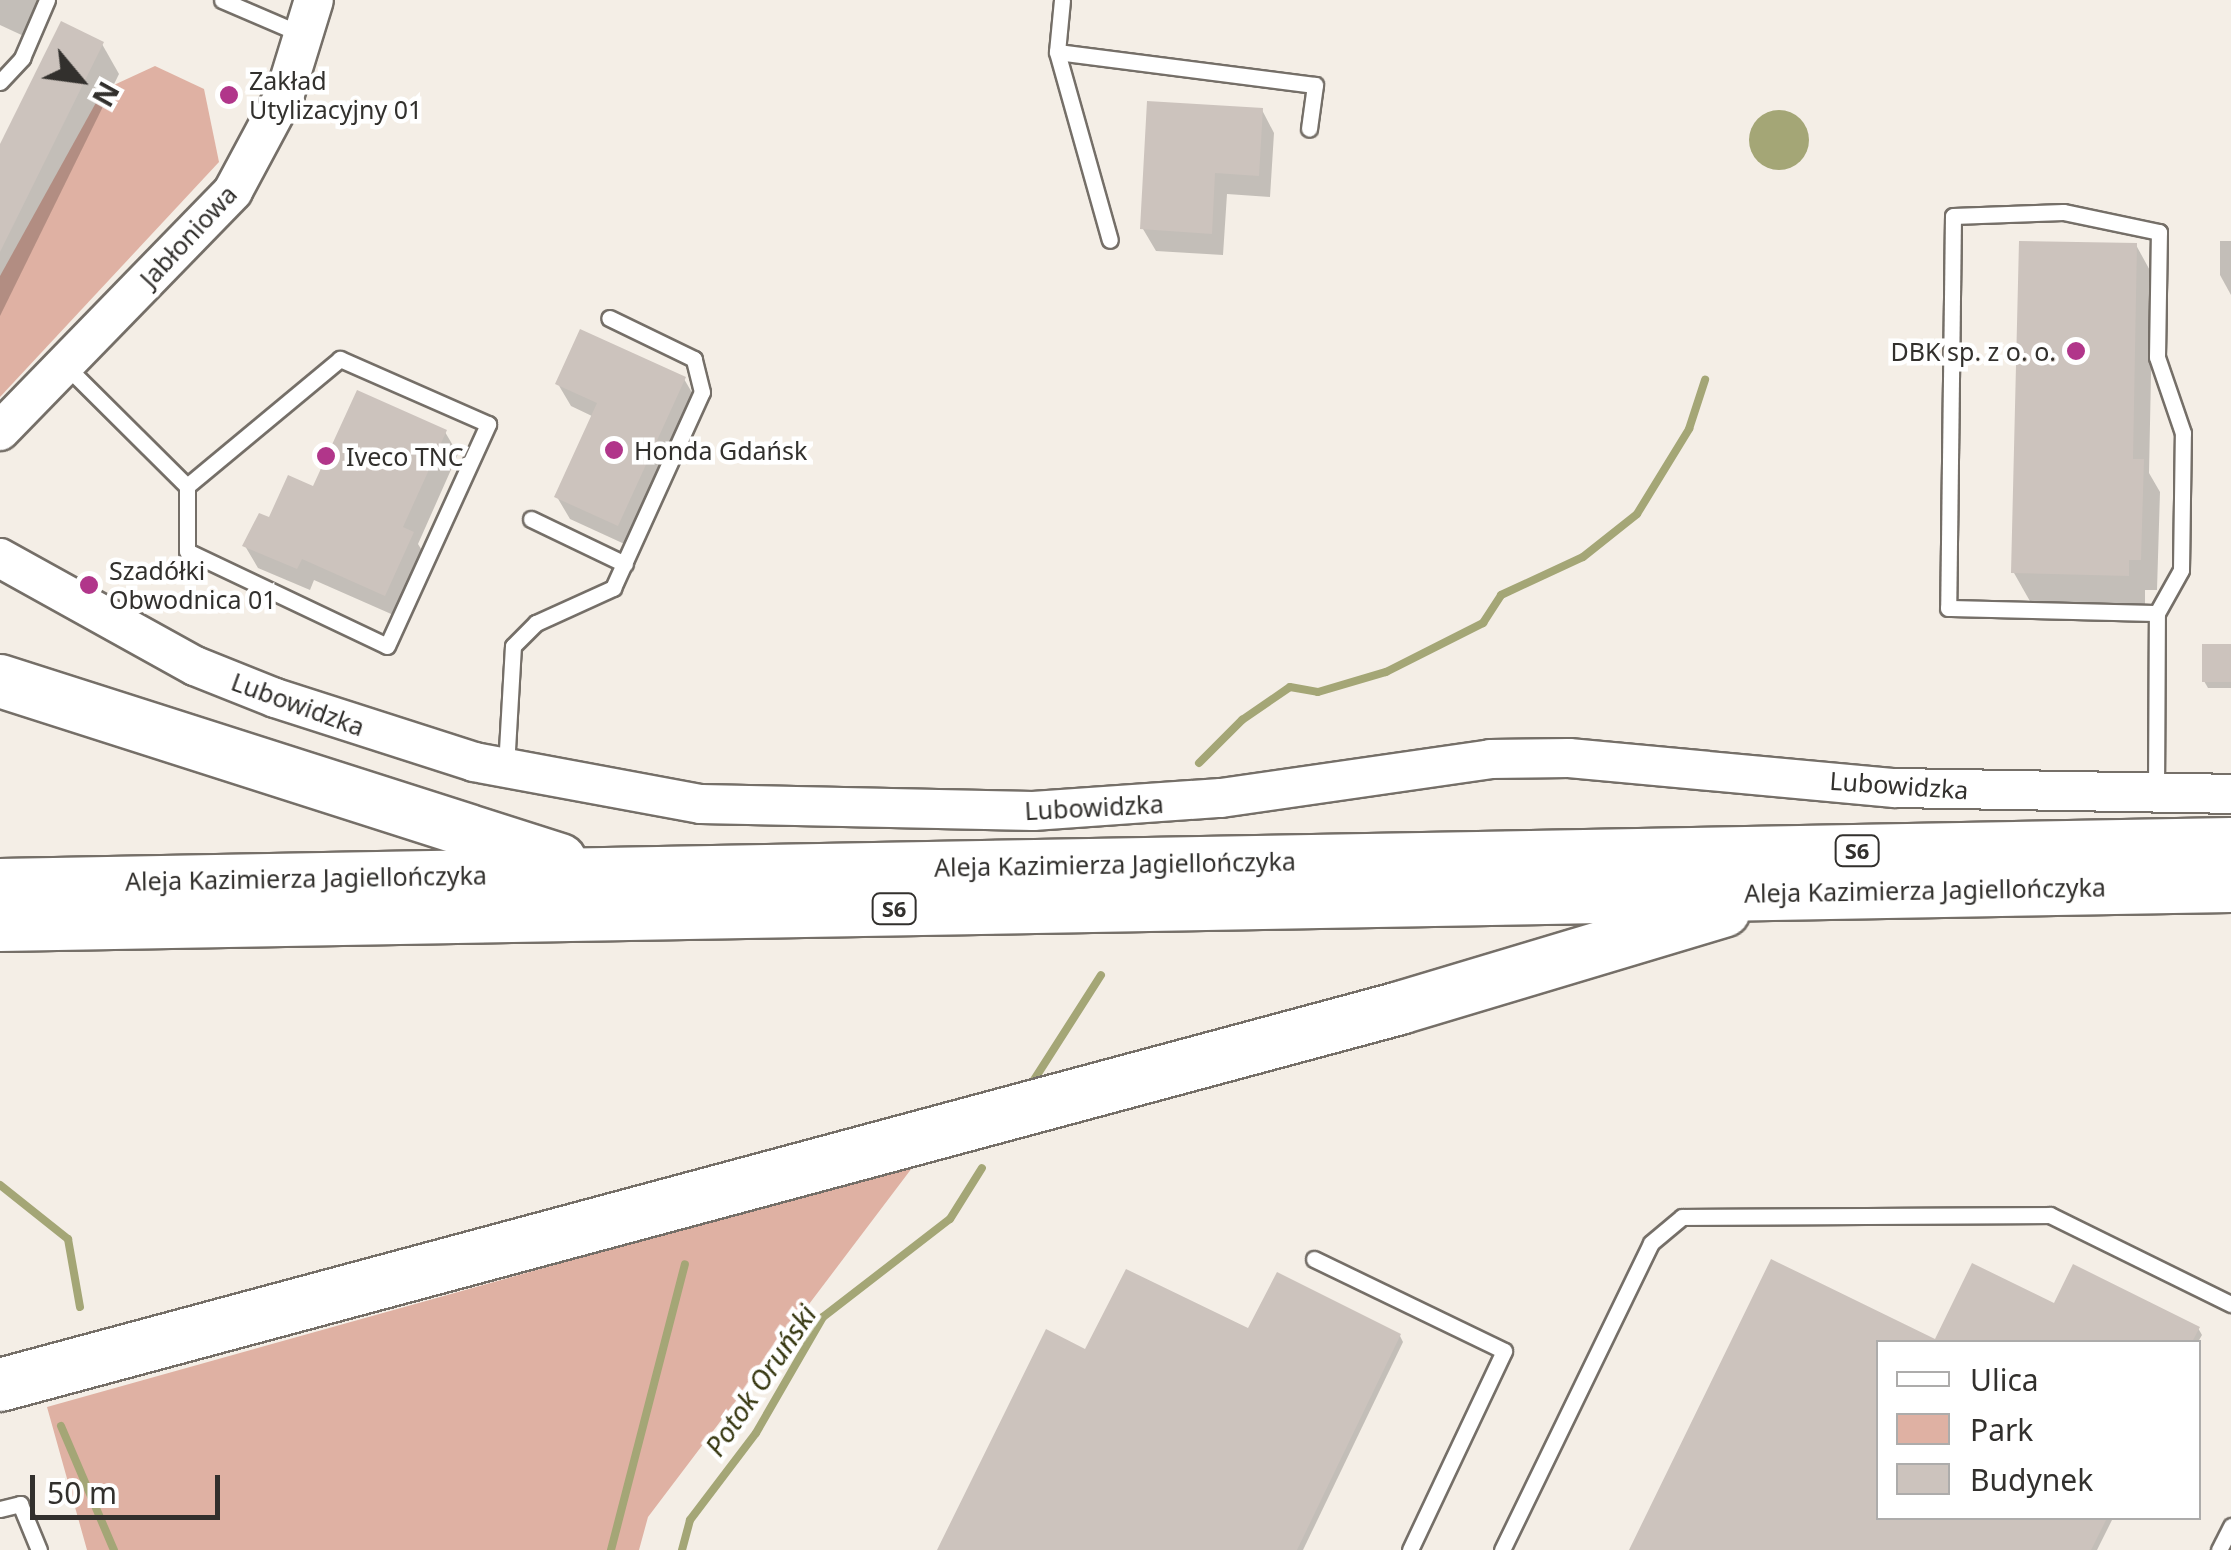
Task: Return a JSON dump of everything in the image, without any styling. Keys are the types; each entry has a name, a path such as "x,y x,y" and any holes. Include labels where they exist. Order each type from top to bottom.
{"highway":[{"path":"0,680 594,872"},
{"name":"Aleja Kazimierza Jagiellończyka","path":"533,895 594,872 2231,844"},
{"name":"Aleja Kazimierza Jagiellończyka","path":"0,885 392,898"},
{"name":"Aleja Kazimierza Jagiellończyka","path":"0,925 392,898 533,895 1788,892 2231,886"},
{"path":"0,1385 1400,1008 1788,892"}],"street":[{"name":"Jabłoniowa","path":"0,431 234,190 257,156 306,10"},
{"name":"Lubowidzka","path":"0,558 195,666 349,724 505,770 701,804 879,812 1158,804 1376,772 1569,758 1895,788 2156,796 2231,794"}],"lane":[{"path":"0,82 22,58 48,0"},
{"path":"222,0 306,10"},
{"path":"1062,0 1057,52 1110,240"},
{"path":"1057,52 1315,84 1309,129"},
{"path":"2156,796 2157,614 2181,570 2183,433 2157,357 2159,232 2063,212 1953,216 1948,608 2157,614"},
{"path":"505,770 513,646 536,623 609,593 702,392 701,370 694,360 609,318"},
{"path":"66,364 187,486 187,552 388,646 488,424 340,359 187,486"},
{"path":"531,520 625,564"},
{"path":"392,898 533,895"},
{"path":"392,898 533,895"},
{"path":"1502,1550 1651,1242 1682,1217 2050,1215 2231,1304"},
{"path":"1314,1258 1504,1352 1410,1550"},
{"path":"0,1510 20,1504 39,1550"},
{"path":"2219,1550 2231,1526"}],"green space":[{"path":"155,66 204,89 219,162 0,397 0,276 103,90"},
{"path":"915,1164 648,1517 639,1550 87,1550 47,1407"}],"shaded area":[{"path":"1779,110 1800,119 1809,140 1800,161 1779,170 1758,161 1749,140 1758,119"}],"building":[{"path":"61,21 104,42 0,252 0,144"},
{"path":"1147,101 1263,108 1259,176 1215,173 1212,234 1140,229"},
{"name":"DBK sp. z o. o.","path":"2019,241 2137,243 2133,459 2144,459 2141,560 2129,560 2129,576 2011,573"},
{"name":"Honda Gdańsk","path":"580,329 686,377 618,526 554,497 597,403 555,384"},
{"path":"357,390 447,430 403,527 414,532 385,596 302,559 297,569 242,546 259,513 269,517 288,475 313,486"},
{"path":"2202,644 2231,644 2231,682 2202,682"},
{"path":"1771,1259 1935,1339 1972,1263 2054,1303 2073,1264 2200,1327 2193,1340 1876,1340 1876,1520 2106,1520 2091,1550 1629,1550"},
{"path":"1126,1269 1248,1328 1277,1272 1401,1334 1297,1550 937,1550 1046,1329 1085,1349"}],"waterway":[{"name":"Potok Oruński","path":"1199,763 1242,720 1290,687 1318,692 1386,672 1483,623 1501,595 1583,557 1637,514 1689,429 1705,380"},
{"name":"Potok Oruński","path":"1032,1083 1101,975"},
{"name":"Potok Oruński","path":"682,1550 690,1520 756,1433 823,1317 950,1219 982,1168"},
{"path":"0,1185 68,1239 80,1307"},
{"path":"611,1550 685,1264"},
{"path":"61,1426 114,1550"}],"place":[{"name":"Zakład Utylizacyjny 01","path":"229,95"},
{"name":"DBK sp. z o. o.","path":"2076,351"},
{"name":"Honda Gdańsk","path":"614,450"},
{"name":"Iveco TNC","path":"326,456"},
{"name":"Szadółki Obwodnica 01","path":"89,585"}]}
